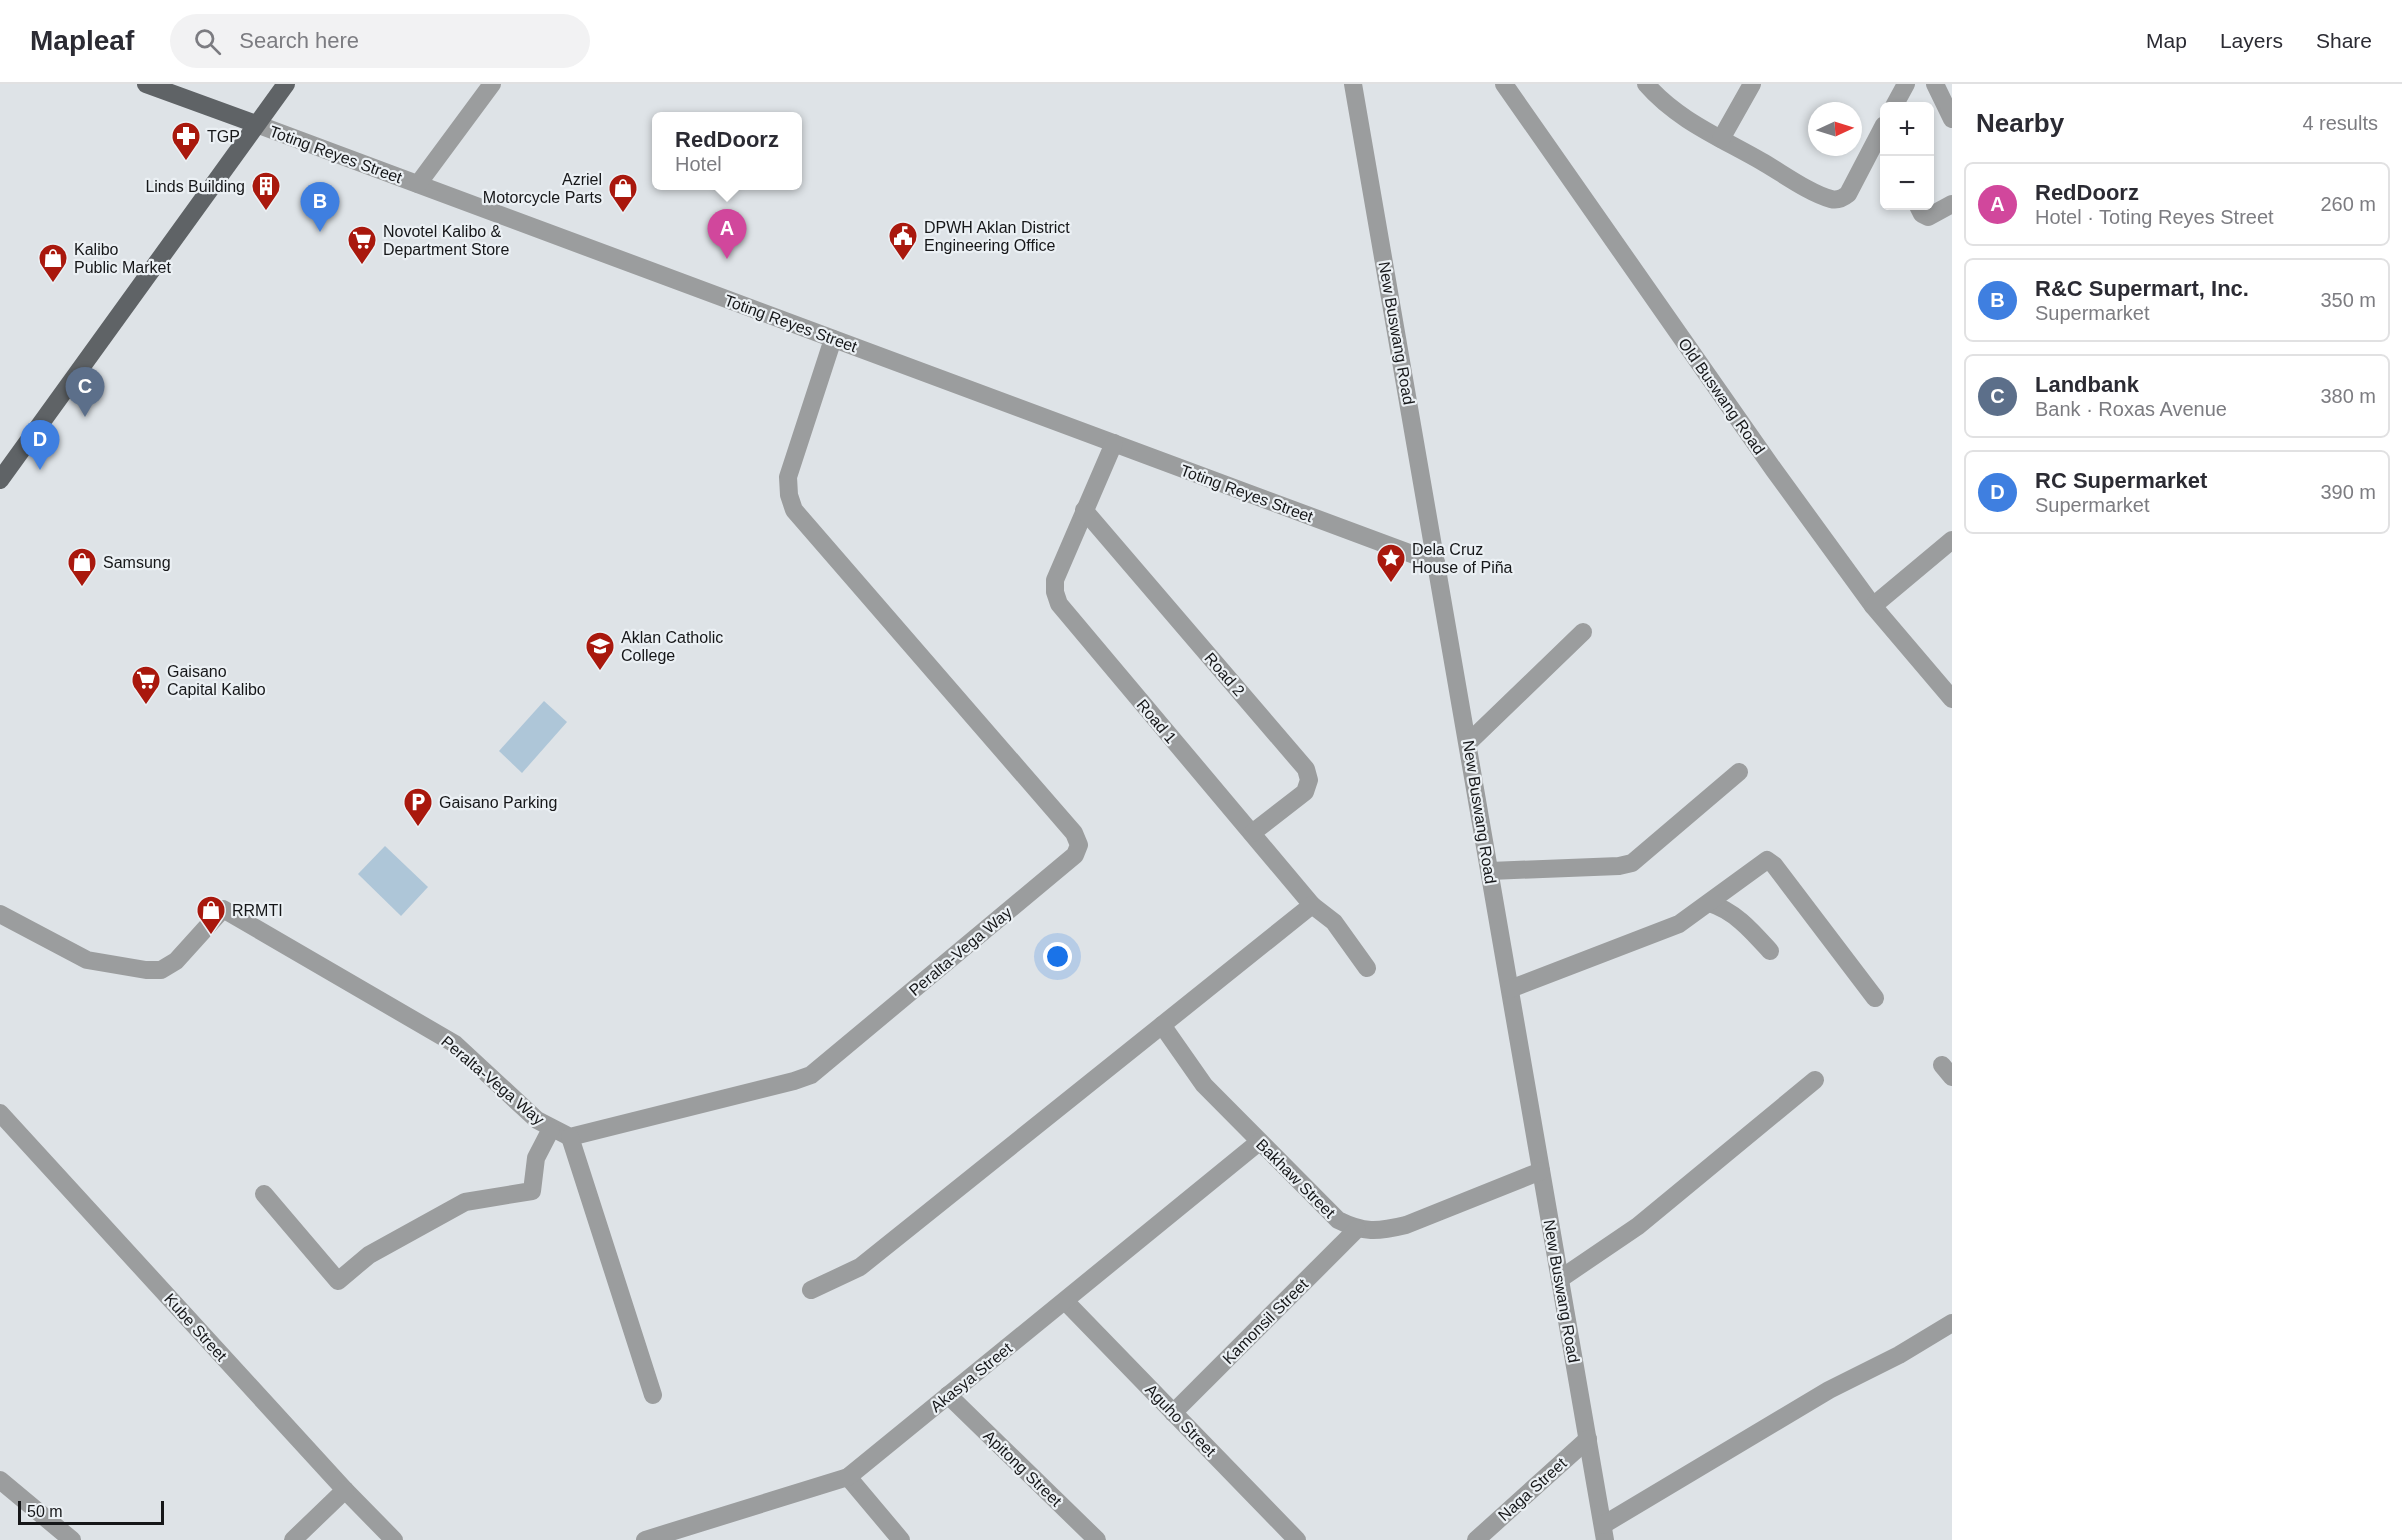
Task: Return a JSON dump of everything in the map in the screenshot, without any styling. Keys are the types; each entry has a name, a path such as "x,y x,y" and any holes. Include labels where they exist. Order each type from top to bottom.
{"main road":[{"name":"Toting Reyes Street","path":"146,84 256,124"},
{"path":"0,480 286,84"}],"street":[{"path":"418,184 492,84"},
{"name":"New Buswang Road","path":"1353,84 1469,742 1604,1532"},
{"name":"Old Buswang Road","path":"1504,84 1774,470 1873,606 1952,699"},
{"path":"1646,84 1677,114 1792,180 1836,200 1848,194 1880,140"},
{"path":"1721,139 1752,84"},
{"path":"1896,102 1906,84"},
{"path":"1935,84 1952,119"},
{"name":"Toting Reyes Street","path":"256,124 1436,563"},
{"path":"1920,210 1928,217 1952,204"},
{"name":"Peralta-Vega Way","path":"0,914 87,960 146,970 161,970 176,961 223,909 455,1044 537,1120 570,1137 811,1075 1075,855 1078,845 1074,833 794,510 789,495 788,477 833,339"},
{"name":"Road 1","path":"1114,443 1055,580 1055,592 1059,604 1312,905 1334,922 1367,968"},
{"name":"Road 2","path":"1084,510 1306,770 1309,780 1305,792 1252,833"},
{"path":"1873,606 1952,540"},
{"path":"1469,742 1583,632"},
{"path":"1490,871 1619,866 1632,863 1739,772"},
{"path":"1510,989 1679,924 1767,860 1875,998"},
{"path":"1709,903 1725,908 1770,951"},
{"path":"811,1290 860,1267 1312,905"},
{"name":"Bakhaw Street","path":"1162,1025 1204,1085 1338,1220 1357,1229 1384,1231 1406,1225 1541,1171"},
{"path":"1560,1279 1638,1226 1815,1080"},
{"name":"Kube Street","path":"0,1113 345,1491 394,1540"},
{"path":"264,1194 338,1281 369,1255 465,1202 532,1191 536,1158 551,1129"},
{"path":"570,1137 653,1395"},
{"name":"Akasya Street","path":"645,1540 671,1536 848,1477 1259,1142"},
{"name":"Kamonsil Street","path":"1173,1413 1357,1229"},
{"name":"Aguho Street","path":"1065,1301 1297,1540"},
{"path":"1604,1532 1829,1390 1899,1355 1952,1323"},
{"name":"Apitong Street","path":"948,1395 1097,1540"},
{"name":"Naga Street","path":"1476,1540 1588,1439"},
{"path":"848,1477 902,1540"},
{"path":"0,1480 72,1540"},
{"path":"293,1540 345,1491"}],"shaded area":[{"path":"544,701 567,722 522,773 499,751"},
{"path":"385,846 428,887 401,916 358,874"}],"place":[{"name":"TGP","path":"186,162"},
{"name":"Linds Building","path":"266,212"},
{"name":"Azriel Motorcycle Parts","path":"623,214"},
{"name":"R&C Supermart, Inc.","path":"320,232"},
{"name":"RedDoorz","path":"727,259"},
{"name":"DPWH Aklan District Engineering Office","path":"903,262"},
{"name":"Novotel Kalibo & Department Store","path":"362,266"},
{"name":"Kalibo Public Market","path":"53,284"},
{"name":"Landbank","path":"85,417"},
{"name":"RC Supermarket","path":"40,470"},
{"name":"Dela Cruz House of Piña","path":"1391,584"},
{"name":"Samsung","path":"82,588"},
{"name":"Aklan Catholic College","path":"600,672"},
{"name":"Gaisano Capital Kalibo","path":"146,706"},
{"name":"Gaisano Parking","path":"418,828"},
{"name":"RRMTI","path":"211,936"}]}
